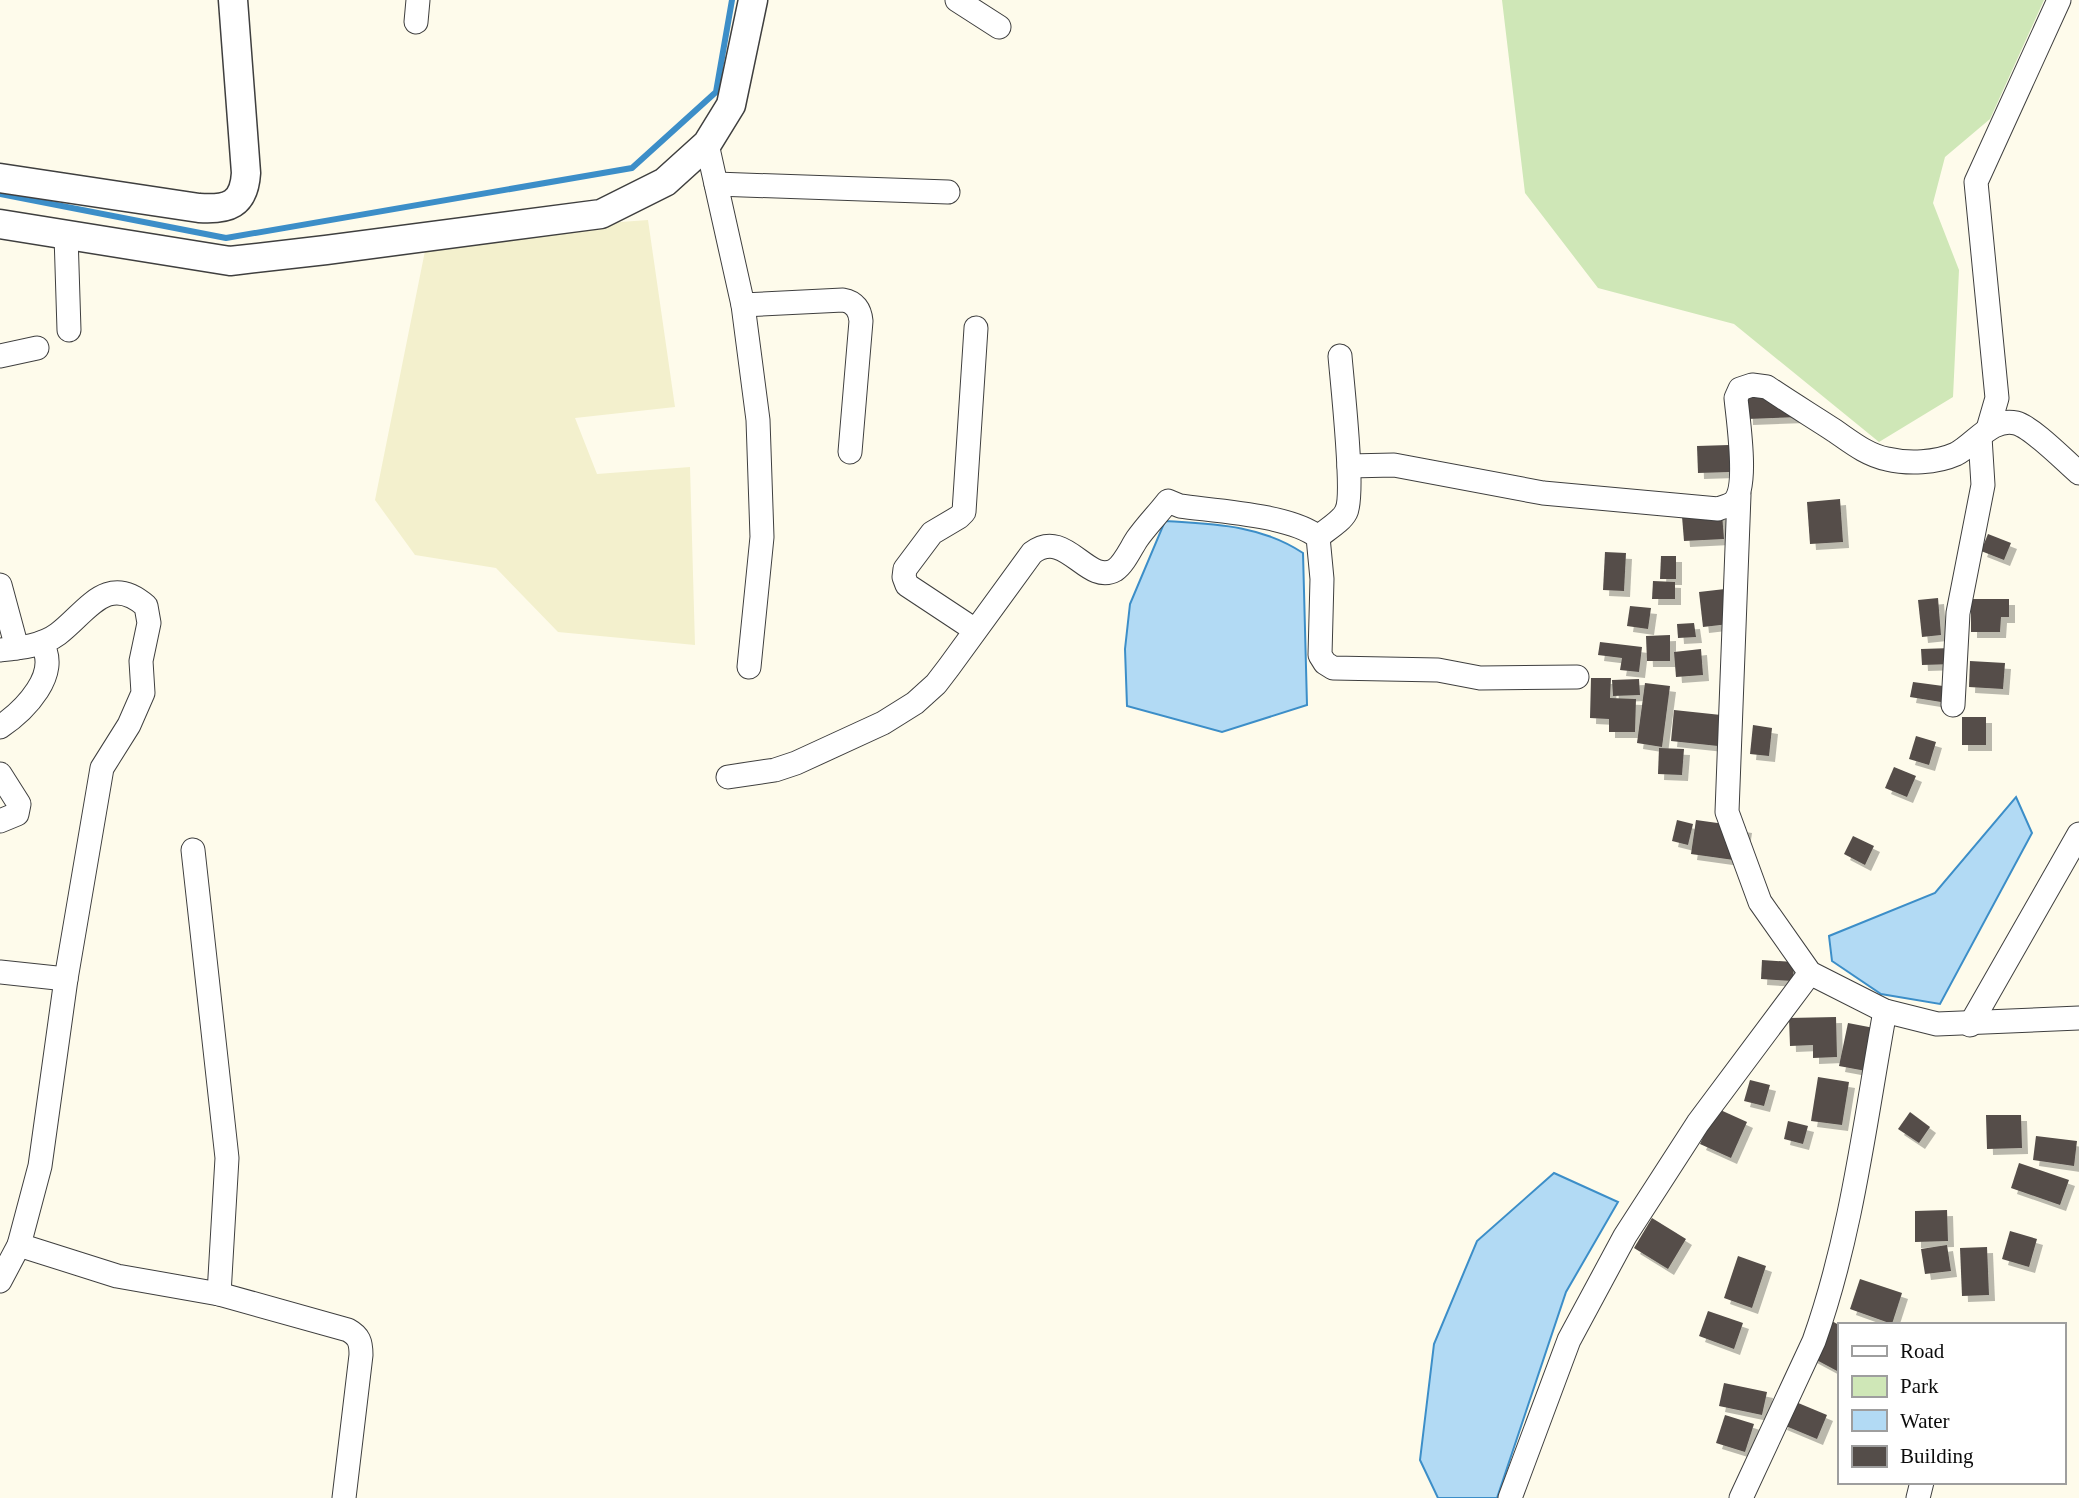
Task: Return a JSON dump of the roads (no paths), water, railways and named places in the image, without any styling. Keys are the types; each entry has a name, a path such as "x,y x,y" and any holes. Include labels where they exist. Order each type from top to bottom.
{"street":[{"path":"0,178 199,208 216,209 232,204 243,193 246,173 233,0"},
{"path":"0,224 230,261 601,214 665,182 707,144 732,105 752,0"},
{"path":"957,0 999,27"},
{"path":"1953,705 1958,613 1983,485 1984,433 1997,398 1976,182 2059,0"},
{"path":"707,144 743,305 758,420 762,537 749,667"},
{"path":"716,184 948,192"},
{"path":"66,235 69,330"},
{"path":"743,305 844,300 858,309 861,321 850,452"},
{"path":"975,631 908,585 904,577 905,569 932,533 964,512 976,328"},
{"path":"0,356 37,348"},
{"path":"1318,537 1347,512 1349,467 1340,356"},
{"path":"2079,473 2017,423 2004,422 1957,453 1941,459 1885,459 1867,452 1767,387 1752,385 1740,389 1736,398 1742,480 1739,495 1727,812 1760,902 1810,973 1885,1011 1937,1024 1970,1025 2079,1018"},
{"path":"1349,467 1394,465 1542,493 1718,509 1732,504 1739,495"},
{"path":"728,777 775,770 796,763 905,710 936,684 1032,554 1041,547 1058,547 1096,571 1111,571 1119,566 1138,537 1168,501 1181,506 1278,520 1303,528 1318,537"},
{"path":"1318,537 1322,579 1321,655 1328,666 1438,670 1480,678 1577,677"},
{"path":"0,586 8,649 41,643 58,634 92,600 101,596 126,594 146,606 149,623 141,661 143,693 129,725 102,768 66,979 40,1166 19,1245 0,1282"},
{"path":"0,727 18,715 30,702 47,669 48,659 41,643"},
{"path":"0,774 19,804 17,814 0,821"},
{"path":"1970,1025 2079,834"},
{"path":"193,850 227,1158 219,1294"},
{"path":"0,972 66,979"},
{"path":"1510,1498 1569,1340 1625,1236 1698,1123 1810,973"},
{"path":"1741,1498 1814,1341 1831,1320 1885,1011"},
{"path":"19,1245 117,1276 219,1294 348,1330 358,1337 361,1355 344,1498"}],"water":[{"path":"1165,521 1254,531 1303,553 1307,705 1222,732 1127,706 1125,649 1130,604"},
{"path":"2016,797 2032,833 1940,1004 1881,994 1832,961 1829,936 1935,893"},
{"path":"1554,1173 1618,1202 1566,1292 1497,1498 1438,1498 1420,1460 1434,1344 1477,1241"}],"waterway":[{"path":"0,194 226,238 632,168 716,92 732,0"}]}
